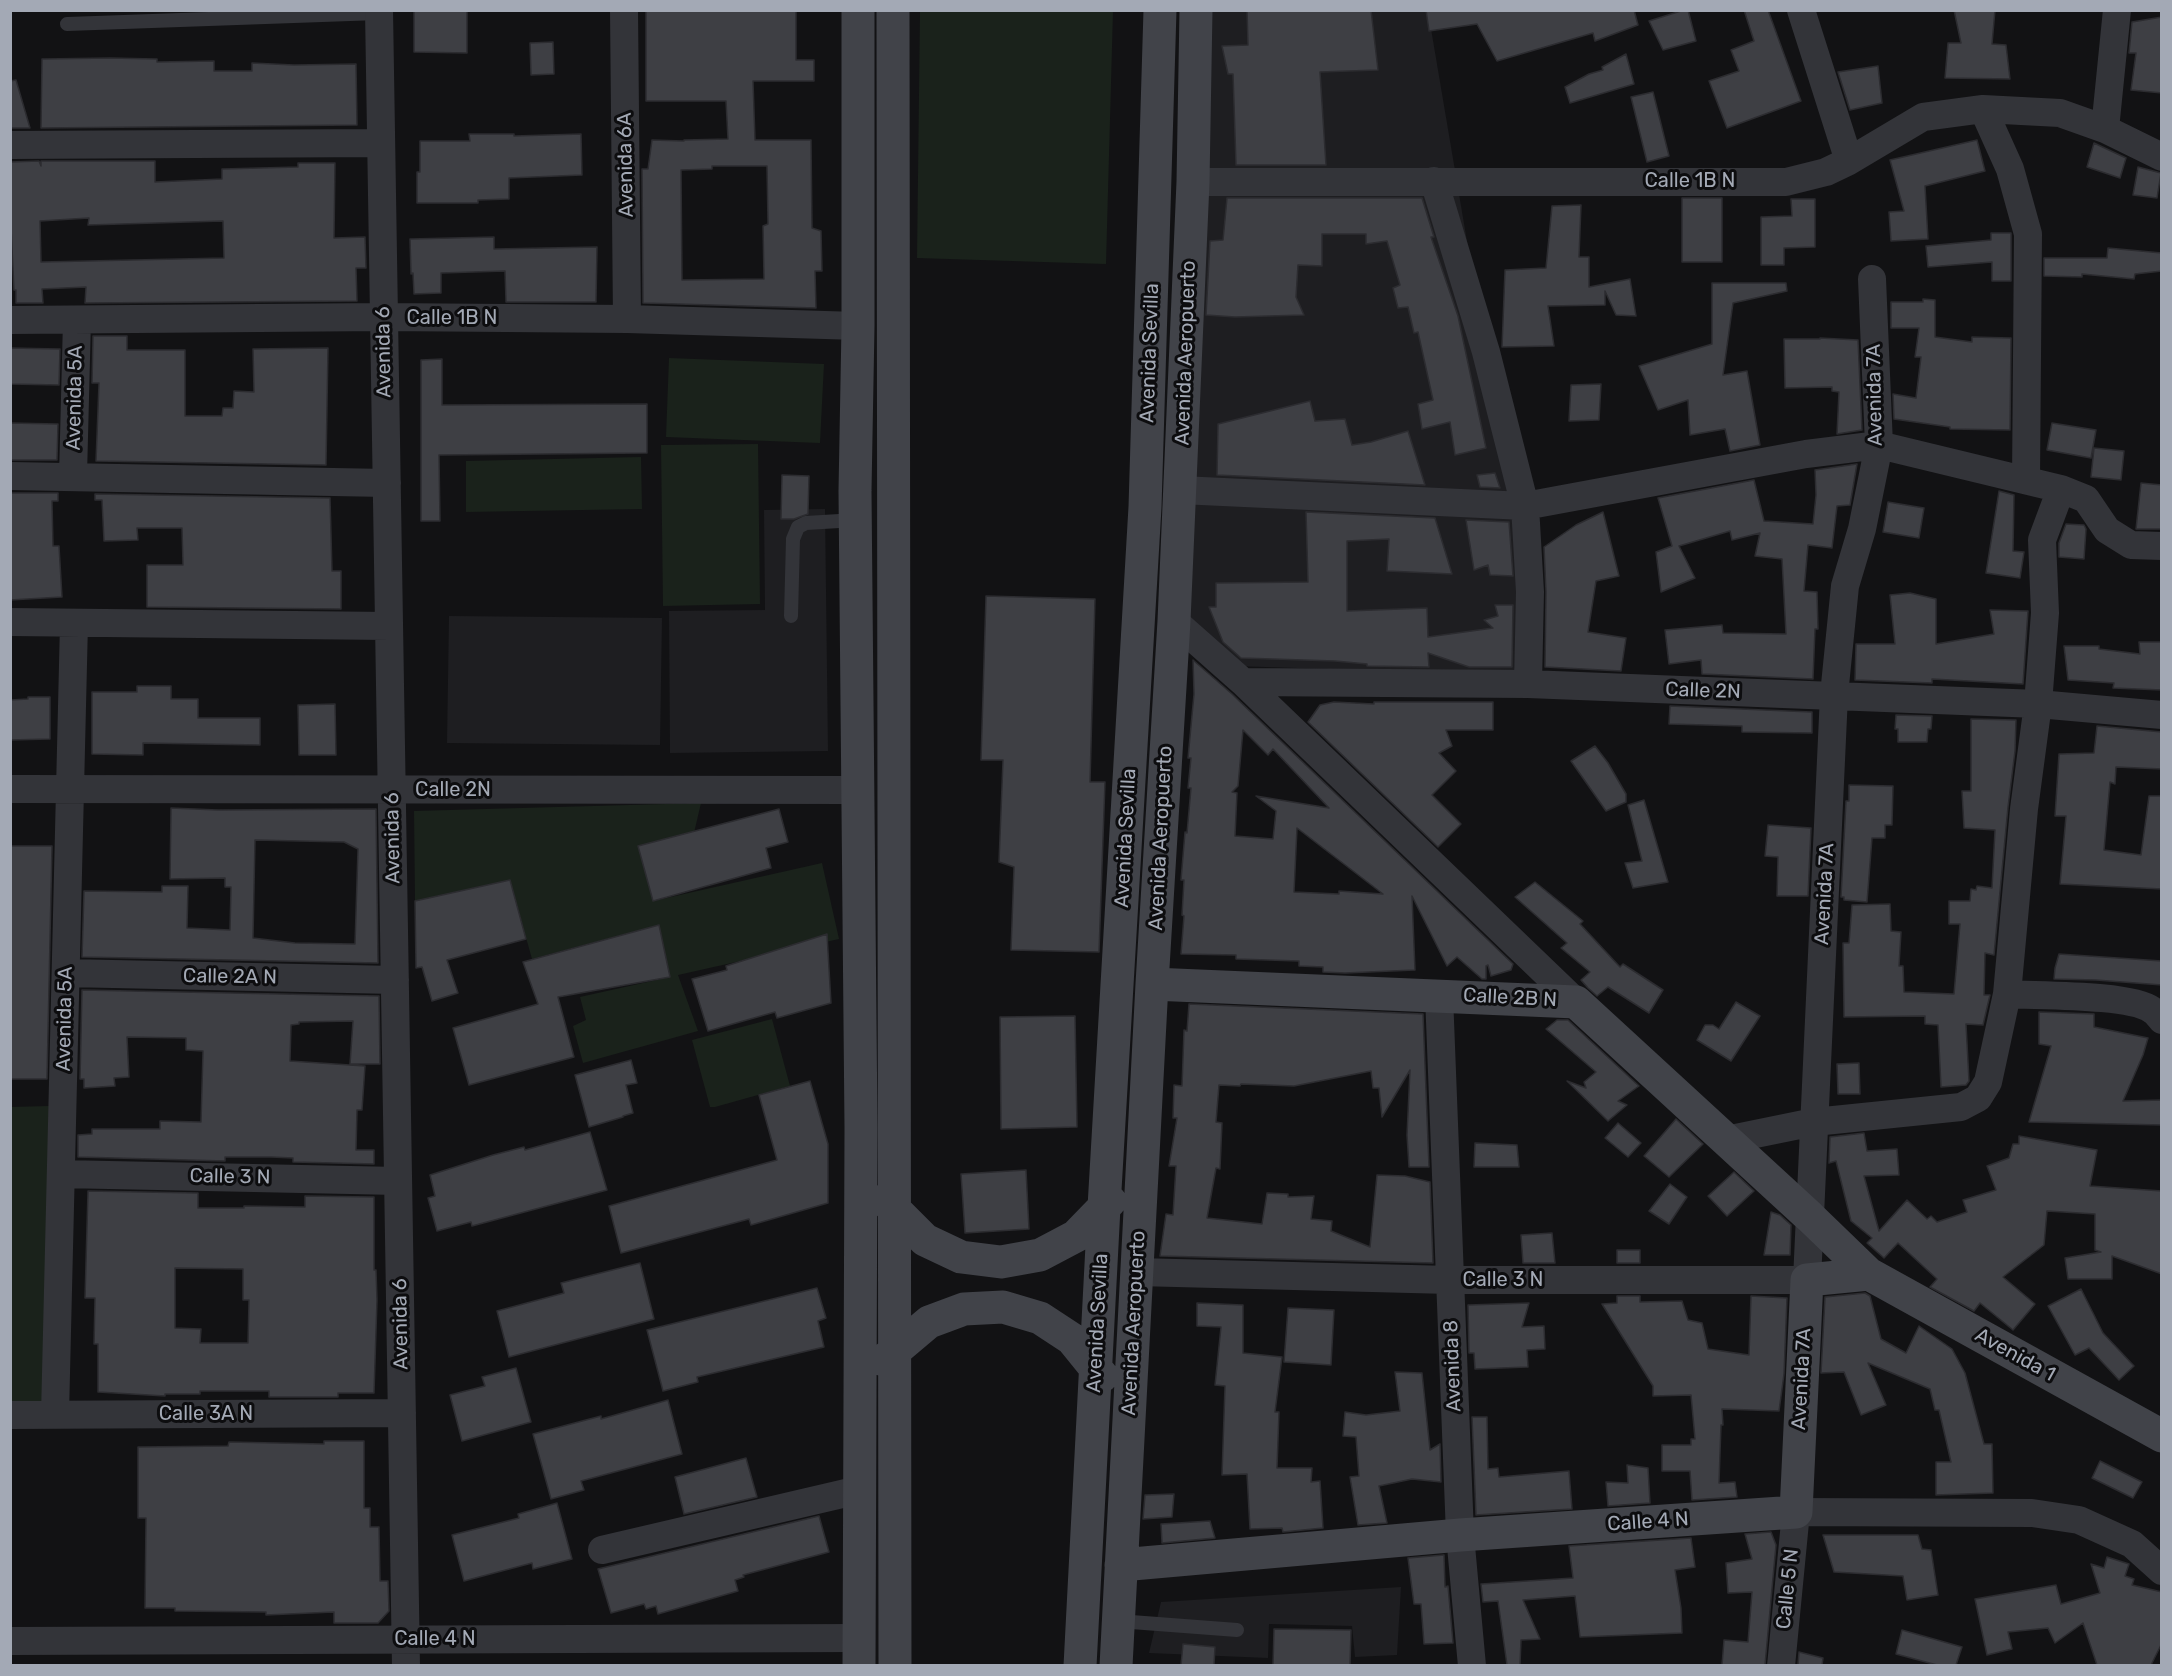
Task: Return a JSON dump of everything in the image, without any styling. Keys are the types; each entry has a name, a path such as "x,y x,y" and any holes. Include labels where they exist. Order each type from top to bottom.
{"street":[{"name":"Avenida 6A","path":"624,10 627,319"},
{"path":"858,10 856,520 859,790 859,1652"},
{"path":"893,10 895,1665"},
{"name":"Avenida Sevilla","path":"1080,1665 1104,1207 1146,495 1160,10"},
{"name":"Avenida Aeropuerto","path":"1116,1665 1152,984 1174,621 1192,182 1196,10"},
{"path":"1801,10 1849,161"},
{"path":"2105,129 2117,10"},
{"name":"Avenida 6","path":"379,12 406,1652"},
{"name":"Calle 1B N","path":"1192,182 1786,182 1826,172 1923,117 1983,109 2060,113 2105,129 2162,158"},
{"path":"1983,109 2010,169 2028,234 2026,480"},
{"path":"10,145 381,143"},
{"path":"1434,181 1486,352 1525,506 1530,592 1528,684"},
{"name":"Avenida 7A","path":"1796,1512 1834,695 1845,586 1862,529 1879,445 1872,279"},
{"name":"Calle 1B N","path":"10,320 384,317 627,319 858,326"},
{"name":"Avenida 5A","path":"73,476 77,320"},
{"path":"1180,490 1525,506 1806,454 1879,445 2061,489 2086,499 2107,530 2131,545 2162,546"},
{"path":"10,476 387,483"},
{"path":"1726,1140 1814,1122 1960,1107 1978,1098 1988,1082 2007,994 2024,809 2038,704 2045,613 2042,540 2061,489"},
{"path":"1141,590 1243,682 1576,1002"},
{"path":"1137,646 1174,621"},
{"path":"10,622 389,626"},
{"name":"Avenida 5A","path":"55,1415 74,622"},
{"name":"Calle 2N","path":"1243,682 1528,684 2038,704 2162,715"},
{"name":"Calle 2N","path":"10,789 859,790"},
{"name":"Calle 2A N","path":"66,973 395,980"},
{"name":"Calle 2B N","path":"1152,984 1576,1002 1869,1274"},
{"path":"2007,994 2112,999 2135,1002 2158,1012"},
{"name":"Avenida 8","path":"1439,995 1460,1535 1472,1665"},
{"path":"859,1167 893,1210 925,1240 961,1257 1001,1262 1040,1255 1076,1236 1142,1171"},
{"name":"Calle 3 N","path":"61,1174 398,1181"},
{"name":"Calle 3 N","path":"1137,1272 1450,1280 1807,1280 1869,1274"},
{"name":"Avenida 1","path":"1869,1274 2162,1436"},
{"path":"859,1385 928,1322 964,1309 1003,1307 1040,1318 1072,1339 1130,1406"},
{"name":"Calle 3A N","path":"10,1415 402,1413"},
{"path":"602,1550 859,1490"},
{"name":"Calle 4 N","path":"1121,1565 1460,1535 1796,1512 2031,1513 2079,1520 2132,1544 2162,1571"},
{"name":"Calle 5 N","path":"1781,1665 1796,1512"},
{"name":"Calle 4 N","path":"10,1641 406,1652 859,1652"}],"lane":[{"path":"67,24 379,12"},
{"path":"791,616 793,539 798,527 806,523 856,520"},
{"path":"1118,1621 1237,1630"}],"shaded area":[{"path":"920,11 1113,11 1106,264 917,258"},
{"path":"1205,11 1428,11 1513,513 1521,675 1233,666 1183,615"},
{"path":"669,358 824,364 820,443 666,437"},
{"path":"758,444 760,604 663,606 661,445"},
{"path":"641,457 642,509 466,512 466,461"},
{"path":"825,509 828,751 670,753 669,611 765,610 764,510"},
{"path":"449,616 662,618 660,745 447,743"},
{"path":"701,803 694,833 638,846 653,901 822,863 839,939 678,975 698,1031 583,1063 573,1026 586,1020 580,997 670,977 659,925 532,959 510,880 415,901 414,811"},
{"path":"772,1019 790,1086 710,1107 692,1040"},
{"path":"49,1106 46,1405 11,1405 10,1107"},
{"path":"1401,1587 1397,1655 1355,1657 1352,1626 1269,1624 1268,1658 1149,1653 1161,1602"}],"building":[{"path":"414,10 467,10 467,53 414,52"},
{"path":"646,10 796,10 796,60 814,60 814,81 753,81 755,140 811,140 812,228 821,231 822,271 815,271 816,308 643,303 642,169 648,169 652,140 728,139 726,101 646,101","holes":["712,166 767,166 768,224 763,226 764,279 682,280 681,170 712,169"]},
{"path":"1247,10 1371,10 1378,70 1320,72 1326,165 1236,165 1233,74 1228,74 1222,46 1248,45"},
{"path":"1426,10 1634,10 1638,25 1595,41 1593,33 1497,61 1477,24 1429,31"},
{"path":"1688,10 1696,41 1663,50 1649,21"},
{"path":"1744,10 1768,10 1801,101 1727,128 1709,81 1739,71 1731,50 1754,41"},
{"path":"1954,10 1995,10 1992,44 2006,45 2010,79 1945,78 1948,43 1961,43"},
{"path":"2162,17 2162,93 2131,90 2136,53 2129,53 2132,22"},
{"path":"553,42 554,74 531,75 530,43"},
{"path":"1626,54 1634,84 1570,103 1565,87 1589,74 1603,70 1602,67"},
{"path":"42,59 157,59 157,62 214,61 214,71 252,71 252,63 356,64 357,125 41,128"},
{"path":"1878,66 1882,103 1850,110 1838,72"},
{"path":"16,80 30,128 10,128 10,81"},
{"path":"1653,92 1669,156 1647,162 1631,97"},
{"path":"469,134 514,134 514,136 581,134 582,175 509,178 509,199 478,200 478,203 417,203 420,141 470,141"},
{"path":"1977,140 1985,171 1925,186 1928,239 1891,241 1889,212 1904,211 1890,160"},
{"path":"2094,143 2126,158 2120,178 2087,167"},
{"path":"39,161 41,166 41,161 155,161 155,182 222,179 222,169 298,167 298,163 335,163 334,238 365,237 366,268 356,268 357,301 85,303 86,287 42,289 43,303 16,303 11,228 10,162","holes":["89,218 88,225 223,221 224,258 41,262 40,221"]},
{"path":"2138,167 2161,173 2157,198 2133,195"},
{"path":"1227,198 1422,198 1434,237 1431,237 1458,316 1486,448 1455,455 1450,422 1422,429 1418,404 1433,400 1418,332 1414,333 1408,307 1398,308 1393,288 1400,285 1387,241 1366,244 1366,234 1322,234 1322,266 1298,265 1296,297 1304,315 1235,317 1206,315 1210,241 1223,240"},
{"path":"1682,198 1722,198 1722,262 1682,262"},
{"path":"1791,199 1815,199 1815,247 1784,248 1784,265 1761,265 1761,217 1792,216"},
{"path":"1581,205 1579,257 1589,257 1589,287 1630,279 1636,316 1616,315 1605,291 1605,305 1548,306 1554,346 1502,347 1505,270 1546,268 1552,206"},
{"path":"1991,233 2011,233 2011,281 1992,281 1992,262 1928,267 1926,246 1991,240"},
{"path":"494,237 494,249 597,247 596,302 506,302 505,271 441,273 441,293 414,294 410,239"},
{"path":"2108,248 2162,253 2162,271 2135,274 2134,279 2082,274 2082,277 2044,276 2044,258 2107,258"},
{"path":"1712,283 1786,283 1787,291 1733,303 1723,375 1747,371 1760,445 1730,451 1725,429 1690,435 1688,400 1658,410 1639,366 1712,344"},
{"path":"1923,299 1935,300 1935,337 1972,342 1972,337 2011,338 2010,430 1950,429 1950,427 1894,419 1893,394 1916,398 1921,357 1915,357 1919,328 1891,328 1891,302 1923,302"},
{"path":"93,336 127,336 127,350 185,350 185,416 222,416 223,408 233,408 234,391 254,392 253,349 328,348 326,465 96,461 99,383 92,383"},
{"path":"1784,339 1858,340 1862,430 1837,434 1839,392 1832,391 1832,387 1785,388"},
{"path":"10,348 60,349 59,385 10,384"},
{"path":"442,359 442,405 647,404 647,453 439,455 440,521 421,521 421,360"},
{"path":"1601,384 1599,420 1569,421 1571,385"},
{"path":"1310,401 1315,421 1345,419 1352,445 1408,431 1425,485 1217,475 1218,424"},
{"path":"10,423 58,424 57,460 10,460"},
{"path":"2052,423 2096,430 2091,458 2047,450"},
{"path":"2094,448 2124,451 2121,480 2091,477"},
{"path":"1857,464 1850,505 1837,506 1832,548 1808,545 1804,591 1817,592 1818,629 1815,629 1813,679 1702,674 1701,660 1669,664 1665,630 1722,625 1723,633 1786,634 1782,559 1755,556 1760,533 1732,540 1730,531 1679,546 1695,578 1661,592 1656,552 1672,546 1658,498 1754,480 1764,521 1813,524 1816,495 1815,470"},
{"path":"1495,473 1500,488 1480,487 1477,475"},
{"path":"782,475 809,476 808,514 794,519 781,519"},
{"path":"2141,483 2162,485 2162,529 2136,529"},
{"path":"1999,491 2014,495 2013,551 2024,552 2020,578 1986,573"},
{"path":"10,493 58,493 58,501 52,501 53,546 59,546 62,597 10,600"},
{"path":"95,494 330,498 332,571 341,571 341,609 147,607 147,565 183,565 182,528 137,528 138,540 104,541 102,500 95,500"},
{"path":"1888,502 1924,508 1919,538 1883,532"},
{"path":"1306,512 1435,518 1452,574 1387,571 1389,539 1347,541 1347,611 1427,608 1428,637 1493,628 1484,620 1498,616 1495,605 1513,605 1512,667 1469,667 1428,653 1429,667 1367,666 1367,664 1335,661 1241,658 1223,642 1209,607 1216,607 1216,583 1308,582"},
{"path":"1603,512 1619,576 1596,581 1588,632 1626,638 1621,671 1545,667 1544,547 1576,525"},
{"path":"1466,520 1509,522 1513,576 1490,575 1488,565 1474,570"},
{"path":"2066,524 2084,525 2086,529 2084,559 2059,557 2059,543"},
{"path":"1910,593 1936,599 1936,644 1994,634 1990,610 2028,611 2023,684 1932,679 1932,683 1855,680 1856,644 1895,644 1890,595"},
{"path":"986,596 1095,599 1090,782 1105,782 1099,952 1011,950 1014,867 999,862 1003,760 981,760"},
{"path":"2139,642 2162,642 2162,690 2113,688 2114,683 2068,680 2064,646 2099,646 2099,649 2140,654"},
{"path":"1193,660 1232,694 1513,964 1511,970 1491,976 1488,965 1486,966 1486,979 1482,979 1457,957 1447,966 1412,896 1415,970 1323,972 1323,967 1299,966 1299,961 1236,959 1236,955 1181,954 1184,880 1181,880 1191,788 1188,788 1191,758 1188,758 1194,694","holes":["1243,730 1268,755 1273,749 1329,808 1256,796 1276,811 1273,839 1235,836 1237,793 1232,792 1238,786","1297,828 1383,894 1339,891 1339,894 1294,892"]},
{"path":"137,686 171,686 171,699 198,699 198,718 260,718 260,745 143,743 143,755 92,754 92,692 137,692"},
{"path":"28,697 50,697 50,739 10,740 10,700 28,699"},
{"path":"1334,702 1374,704 1374,702 1493,702 1493,730 1446,730 1452,746 1439,753 1456,771 1432,795 1461,824 1438,847 1308,722 1320,705"},
{"path":"335,704 336,755 299,755 298,705"},
{"path":"1670,706 1812,712 1812,733 1742,732 1742,726 1669,724"},
{"path":"1896,715 1932,716 1927,742 1898,742 1898,729 1895,729"},
{"path":"1971,719 2016,720 2015,751 1994,955 1985,953 1984,995 1990,995 1983,1025 1966,1024 1969,1081 1966,1085 1941,1087 1938,1025 1925,1024 1925,1016 1844,1017 1843,943 1849,943 1852,905 1890,904 1891,931 1901,932 1899,966 1903,966 1904,992 1954,994 1960,924 1949,924 1949,901 1970,901 1971,889 1976,890 1977,886 1992,888 1995,830 1964,828 1962,791 1971,791"},
{"path":"2097,726 2162,732 2162,769 2116,767 2115,784 2110,782 2104,850 2141,855 2149,796 2162,796 2162,889 2060,884 2066,816 2055,816 2059,754 2094,753"},
{"path":"1595,746 1626,794 1626,802 1606,811 1571,761"},
{"path":"1849,785 1893,786 1892,825 1885,825 1885,838 1872,838 1867,902 1844,900 1844,897 1841,897 1846,801 1849,801"},
{"path":"1644,800 1668,882 1633,888 1625,863 1642,861 1628,805"},
{"path":"171,808 376,809 378,963 82,957 84,891 162,892 162,886 188,886 187,928 230,930 231,887 225,887 225,878 170,879","holes":["255,840 344,842 358,849 355,944 295,943 253,938"]},
{"path":"779,809 788,842 766,848 771,868 653,901 638,846"},
{"path":"1768,825 1811,828 1808,896 1777,896 1778,857 1765,856"},
{"path":"10,846 52,846 47,1079 10,1079"},
{"path":"510,880 526,939 447,960 458,993 432,1001 422,967 416,968 415,901"},
{"path":"1535,882 1583,921 1580,924 1620,967 1623,964 1663,990 1649,1013 1608,987 1597,996 1581,980 1590,972 1561,948 1567,943 1515,897"},
{"path":"659,925 670,977 558,997 574,1057 469,1085 453,1028 538,1004 523,962"},
{"path":"827,934 831,1003 777,1018 775,1012 708,1031 692,979 727,970 726,966"},
{"path":"2059,954 2162,961 2162,985 2054,979"},
{"path":"82,990 379,996 380,1064 350,1064 353,1021 299,1022 299,1024 291,1025 290,1061 365,1066 362,1110 357,1110 356,1150 374,1150 374,1164 293,1162 293,1158 271,1157 225,1157 225,1161 78,1157 78,1135 92,1134 92,1129 160,1129 160,1121 201,1122 203,1051 186,1050 186,1038 127,1037 129,1077 114,1078 115,1086 84,1088 84,1079 80,1079"},
{"path":"1736,1002 1760,1016 1731,1061 1697,1040 1705,1025 1713,1025 1719,1029"},
{"path":"1189,1004 1423,1014 1429,1167 1409,1167 1407,1135 1410,1070 1382,1117 1379,1088 1373,1088 1371,1071 1294,1086 1219,1085 1216,1122 1222,1123 1220,1169 1216,1168 1207,1218 1262,1224 1267,1193 1288,1194 1288,1197 1314,1196 1311,1219 1332,1221 1331,1231 1370,1247 1377,1175 1405,1176 1430,1182 1433,1263 1160,1256 1166,1214 1173,1215 1176,1166 1169,1166 1177,1118 1173,1118 1174,1085 1182,1086 1184,1030 1187,1031"},
{"path":"2039,1012 2094,1014 2094,1027 2148,1038 2123,1101 2162,1100 2162,1125 2029,1122 2051,1046 2039,1044"},
{"path":"1075,1016 1077,1127 1001,1129 1000,1017"},
{"path":"1557,1020 1568,1020 1639,1086 1618,1101 1627,1105 1608,1121 1567,1081 1586,1088 1584,1082 1596,1072 1546,1029"},
{"path":"631,1060 637,1083 626,1085 633,1113 589,1127 575,1075"},
{"path":"1859,1063 1860,1094 1838,1094 1837,1064"},
{"path":"810,1081 828,1144 828,1203 751,1225 749,1219 621,1253 609,1206 777,1160 759,1095"},
{"path":"1676,1119 1703,1144 1669,1177 1644,1156"},
{"path":"1618,1123 1641,1143 1628,1157 1605,1138"},
{"path":"590,1132 607,1190 472,1226 471,1222 437,1231 428,1198 435,1196 430,1175 493,1155 524,1147 525,1150"},
{"path":"1864,1133 1867,1151 1897,1149 1899,1175 1864,1176 1879,1231 1907,1200 1927,1219 1931,1216 1937,1222 1967,1212 1963,1200 1996,1190 1987,1166 2009,1158 2013,1144 2019,1144 2019,1136 2097,1150 2090,1186 2162,1191 2162,1274 2112,1256 2112,1279 2068,1279 2065,1258 2101,1252 2095,1250 2095,1214 2047,1211 2044,1245 2003,1277 2035,1304 2013,1330 1980,1303 1974,1311 1930,1287 1937,1279 1898,1243 1884,1258 1867,1243 1872,1238 1851,1221 1836,1161 1829,1163 1830,1137"},
{"path":"1475,1143 1517,1145 1519,1167 1474,1167"},
{"path":"1026,1170 1029,1229 965,1233 961,1174"},
{"path":"1734,1172 1754,1191 1727,1216 1708,1196"},
{"path":"1670,1184 1687,1197 1669,1224 1649,1211"},
{"path":"88,1191 198,1193 198,1208 305,1207 305,1196 374,1197 374,1270 376,1270 377,1300 374,1393 338,1393 338,1397 269,1397 269,1391 200,1391 200,1394 165,1394 165,1396 98,1392 98,1344 94,1344 95,1298 85,1298","holes":["175,1268 243,1269 243,1300 249,1300 248,1343 200,1343 201,1329 175,1328"]},
{"path":"1771,1212 1780,1215 1791,1225 1790,1255 1764,1255"},
{"path":"1552,1233 1555,1263 1523,1263 1521,1235"},
{"path":"1617,1250 1640,1250 1640,1263 1617,1263"},
{"path":"640,1263 654,1319 509,1357 497,1311 564,1293 561,1283"},
{"path":"817,1288 826,1318 818,1321 824,1347 697,1377 698,1382 663,1391 647,1330"},
{"path":"2081,1289 2103,1333 2134,1366 2119,1380 2089,1348 2075,1355 2048,1306"},
{"path":"1865,1293 1870,1296 1881,1339 1906,1353 1919,1326 1952,1349 1965,1373 1984,1444 1992,1444 1993,1493 1936,1495 1936,1462 1951,1462 1939,1410 1935,1410 1930,1389 1868,1363 1886,1405 1861,1415 1844,1372 1821,1373 1825,1297"},
{"path":"1617,1296 1640,1296 1640,1302 1682,1301 1688,1320 1702,1323 1708,1349 1749,1355 1751,1296 1787,1298 1784,1374 1779,1411 1722,1409 1719,1483 1735,1482 1737,1497 1692,1500 1690,1471 1662,1471 1662,1445 1691,1445 1691,1439 1695,1439 1691,1395 1653,1396 1653,1386 1602,1304 1617,1303"},
{"path":"1197,1303 1243,1305 1243,1353 1282,1357 1275,1412 1279,1412 1277,1468 1312,1468 1311,1482 1320,1481 1323,1528 1283,1532 1282,1528 1250,1529 1247,1474 1222,1475 1225,1386 1215,1385 1221,1327 1197,1326"},
{"path":"1529,1303 1522,1327 1544,1326 1545,1349 1527,1350 1528,1367 1475,1369 1474,1353 1469,1353 1468,1305"},
{"path":"1288,1308 1334,1310 1331,1365 1284,1362"},
{"path":"516,1368 531,1422 462,1441 450,1395 485,1386 482,1377"},
{"path":"1395,1372 1422,1373 1430,1450 1440,1444 1441,1482 1412,1479 1379,1486 1387,1523 1358,1525 1350,1477 1359,1476 1356,1437 1343,1436 1345,1412 1366,1415 1400,1411"},
{"path":"668,1400 682,1454 581,1481 584,1490 551,1499 533,1434 601,1416 601,1419"},
{"path":"1472,1417 1487,1417 1488,1469 1498,1468 1499,1477 1569,1471 1572,1509 1476,1515"},
{"path":"324,1441 364,1441 364,1508 370,1508 370,1527 379,1527 380,1581 388,1581 389,1611 378,1623 334,1623 334,1612 266,1615 266,1612 175,1611 175,1608 145,1608 146,1518 138,1518 138,1447 228,1446 229,1442 324,1444"},
{"path":"746,1458 757,1497 684,1514 675,1477"},
{"path":"2100,1461 2142,1482 2133,1498 2092,1478"},
{"path":"1627,1465 1648,1468 1650,1503 1608,1506 1606,1482 1628,1483"},
{"path":"1174,1494 1172,1517 1143,1519 1145,1495"},
{"path":"557,1503 572,1559 533,1569 532,1563 464,1581 452,1535 519,1518 518,1514"},
{"path":"819,1516 829,1552 743,1575 744,1577 735,1580 738,1591 658,1614 656,1606 646,1609 644,1604 611,1613 598,1569"},
{"path":"1210,1521 1215,1538 1162,1543 1161,1524"},
{"path":"1771,1532 1776,1545 1765,1665 1722,1665 1724,1640 1748,1642 1752,1592 1728,1593 1726,1563 1752,1559 1745,1534"},
{"path":"1823,1535 1918,1535 1922,1549 1931,1550 1938,1595 1907,1600 1903,1576 1834,1572"},
{"path":"1691,1538 1695,1567 1675,1570 1682,1633 1580,1637 1575,1596 1523,1600 1540,1639 1521,1640 1520,1665 1507,1665 1498,1601 1483,1602 1481,1584 1573,1578 1569,1546"},
{"path":"1444,1555 1445,1587 1448,1586 1453,1643 1424,1644 1421,1604 1414,1604 1408,1558"},
{"path":"2107,1557 2129,1564 2125,1576 2134,1579 2132,1585 2162,1592 2162,1643 2151,1665 2097,1665 2083,1623 2055,1643 2048,1628 2008,1632 2012,1649 1987,1655 1975,1599 2056,1585 2061,1604 2100,1593 2091,1564 2104,1568"},
{"path":"1274,1629 1351,1630 1350,1665 1273,1665"},
{"path":"1902,1630 1962,1647 1956,1665 1937,1665 1896,1654"},
{"path":"1183,1644 1215,1647 1214,1665 1181,1665"},
{"path":"1799,1652 1823,1658 1822,1665 1798,1665"}]}
